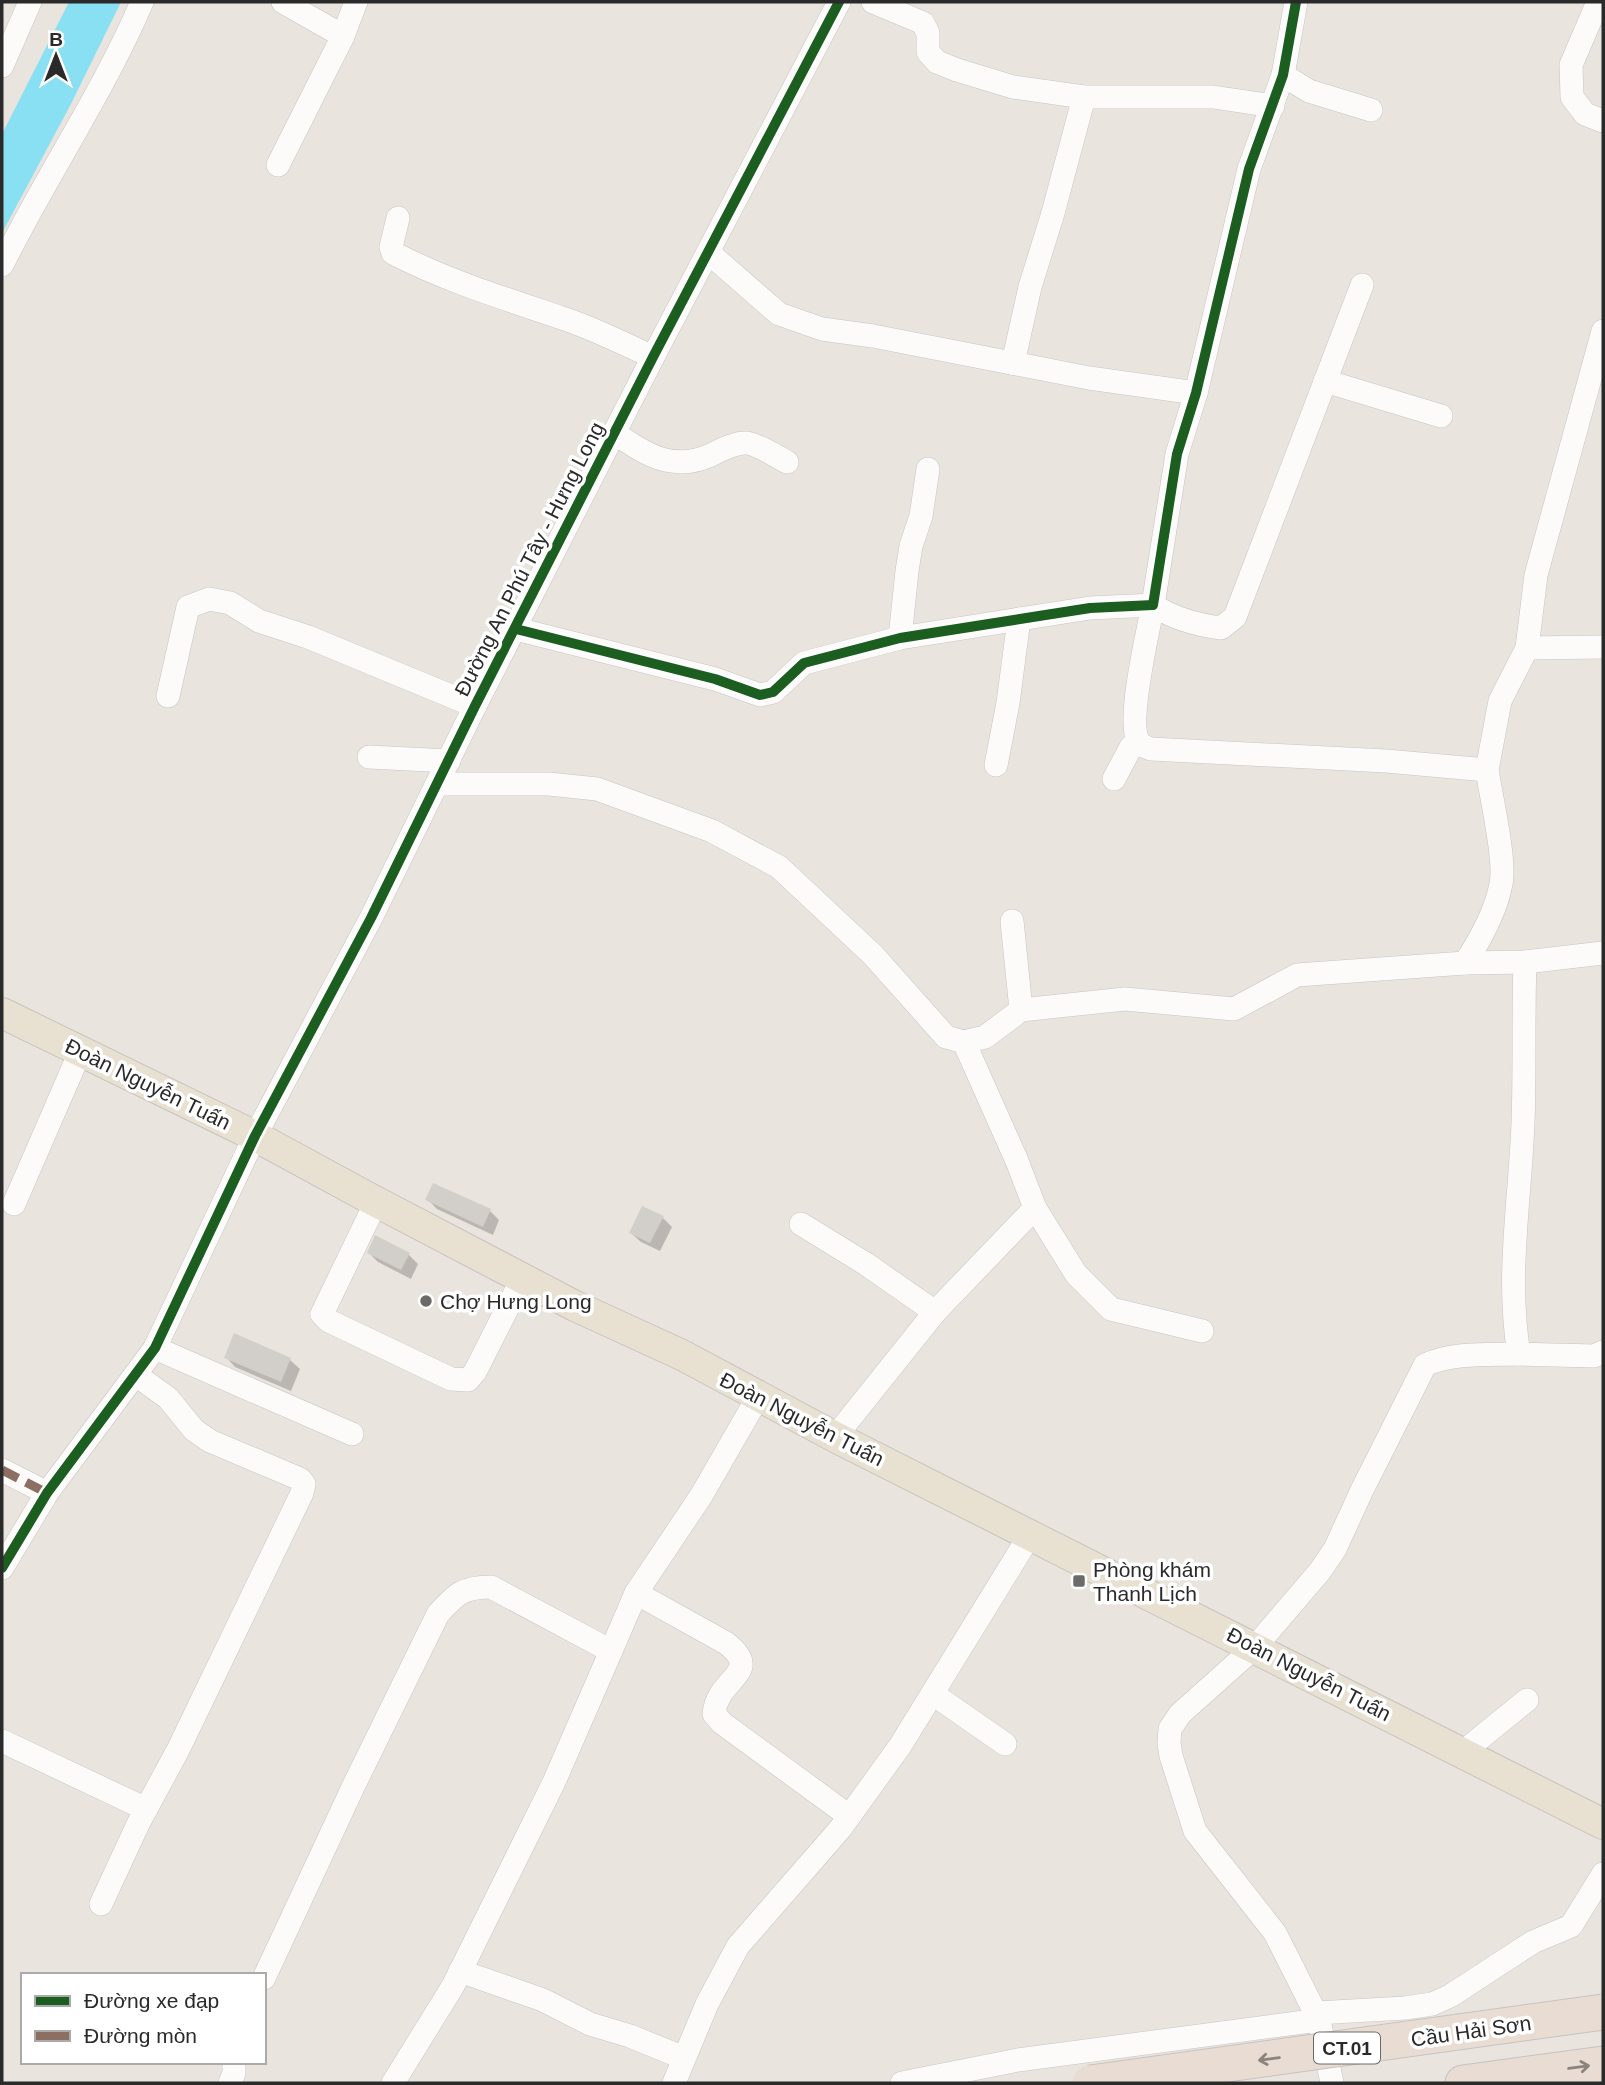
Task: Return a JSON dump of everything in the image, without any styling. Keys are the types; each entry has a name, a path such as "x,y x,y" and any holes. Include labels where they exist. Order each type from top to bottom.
{"highway":[{"name":"Cầu Hải Sơn","path":"1090,2083 1603,2012"},
{"path":"1463,2083 1603,2064"}],"main road":[{"name":"Đoàn Nguyễn Tuấn","path":"2,1013 255,1136 522,1279 682,1355 835,1437 1603,1824"}],"street":[{"path":"2,66 30,2"},
{"path":"2,265 124,43 142,2"},
{"path":"283,2 343,36"},
{"path":"278,165 343,36 356,2"},
{"name":"Đường An Phú Tây - Hưng Long","path":"2,1569 47,1493 155,1348 255,1136 371,918 475,706 653,357 839,2"},
{"path":"873,2 923,23 928,33 928,52 937,62 1013,87 1084,97 1213,97 1273,106"},
{"path":"1296,2 1283,75 1250,169 1196,393 1177,454 1135,713 1138,741 1152,749 1387,761 1487,770"},
{"path":"1598,2 1571,65 1572,97 1585,114 1603,121"},
{"path":"1283,75 1309,91 1371,110"},
{"path":"1013,363 1030,287 1084,97"},
{"path":"398,218 391,247 393,253 497,297 560,317 653,357"},
{"path":"709,253 779,314 822,329 873,336 1088,378 1196,393"},
{"path":"516,629 715,679 760,695 774,692 804,663 900,638 1090,608 1153,605 1167,614 1203,626 1221,628 1235,617 1362,285"},
{"path":"1465,963 1486,926 1502,882 1487,770 1500,701 1527,648 1536,575 1603,331"},
{"path":"1325,381 1441,416"},
{"path":"615,433 642,453 671,461 696,461 746,443 787,461"},
{"path":"900,638 907,571 921,516 928,469"},
{"path":"168,696 188,607 209,599 230,603 259,621 308,637 475,706"},
{"path":"996,765 1008,703 1019,619"},
{"path":"1527,648 1603,647"},
{"path":"1114,779 1131,747 1138,741"},
{"path":"369,757 449,761"},
{"path":"438,784 549,784 597,789 712,831 779,867 873,955 946,1037 964,1042 985,1037 1021,1010 1125,999 1234,1009 1297,975 1465,963 1525,962 1603,953"},
{"path":"1012,920 1021,1010"},
{"path":"1519,1354 1515,1330 1513,1266 1523,1125 1525,962"},
{"path":"964,1042 1035,1208 1076,1274 1111,1309 1202,1331"},
{"path":"14,1204 80,1052"},
{"path":"376,1202 322,1314 324,1319 451,1379 468,1380 475,1373 522,1279"},
{"path":"835,1437 935,1312 1035,1208"},
{"path":"801,1224 866,1264 935,1312"},
{"path":"155,1348 352,1434"},
{"path":"1332,2083 1318,2017 1275,1933 1195,1830 1175,1772 1169,1743 1170,1729 1180,1714 1255,1647 1320,1571 1335,1549 1425,1365 1455,1357 1519,1354 1594,1356 1603,1352"},
{"path":"101,1904 217,1671 304,1484 300,1479 210,1441 194,1430 168,1398 136,1375"},
{"path":"393,2083 460,1971 554,1782 636,1593 701,1496 758,1397"},
{"path":"2,1470 47,1493"},
{"path":"674,2083 707,2004 738,1947 849,1816 900,1746 1030,1535"},
{"path":"266,1974 438,1614 454,1596 470,1587 491,1587 611,1651"},
{"path":"636,1593 739,1653 743,1660 740,1671 724,1688 715,1703 714,1714 722,1723 849,1816"},
{"path":"933,1694 1005,1744"},
{"path":"1463,1752 1527,1700"},
{"path":"2,1741 146,1809"},
{"path":"902,2083 1018,2060 1318,2017 1432,2004 1450,1996 1533,1942 1571,1926 1603,1874"},
{"path":"460,1971 543,2000 590,2024 630,2036 684,2058"}],"water":[{"path":"69,2 121,2 71,104 2,233 2,134"}],"building":[{"path":"433,1183 491,1209 483,1227 425,1200"},
{"path":"642,1206 664,1216 650,1243 629,1233"},
{"path":"375,1235 410,1253 401,1270 367,1253"},
{"path":"234,1333 291,1358 281,1382 224,1358"}],"marked path":[{"path":"2,1470 47,1493"}],"cycle path":[{"path":"2,1568 47,1493 155,1348 255,1136 371,918 475,706 653,357 839,2"},
{"path":"516,629 715,679 760,695 773,692 804,663 900,638 1090,608 1153,605 1177,454 1196,393 1249,169 1283,75 1296,2"}],"place":[{"name":"Chợ Hưng Long","path":"426,1301"},
{"name":"Phòng khám Thanh Lịch","path":"1079,1581"}]}
